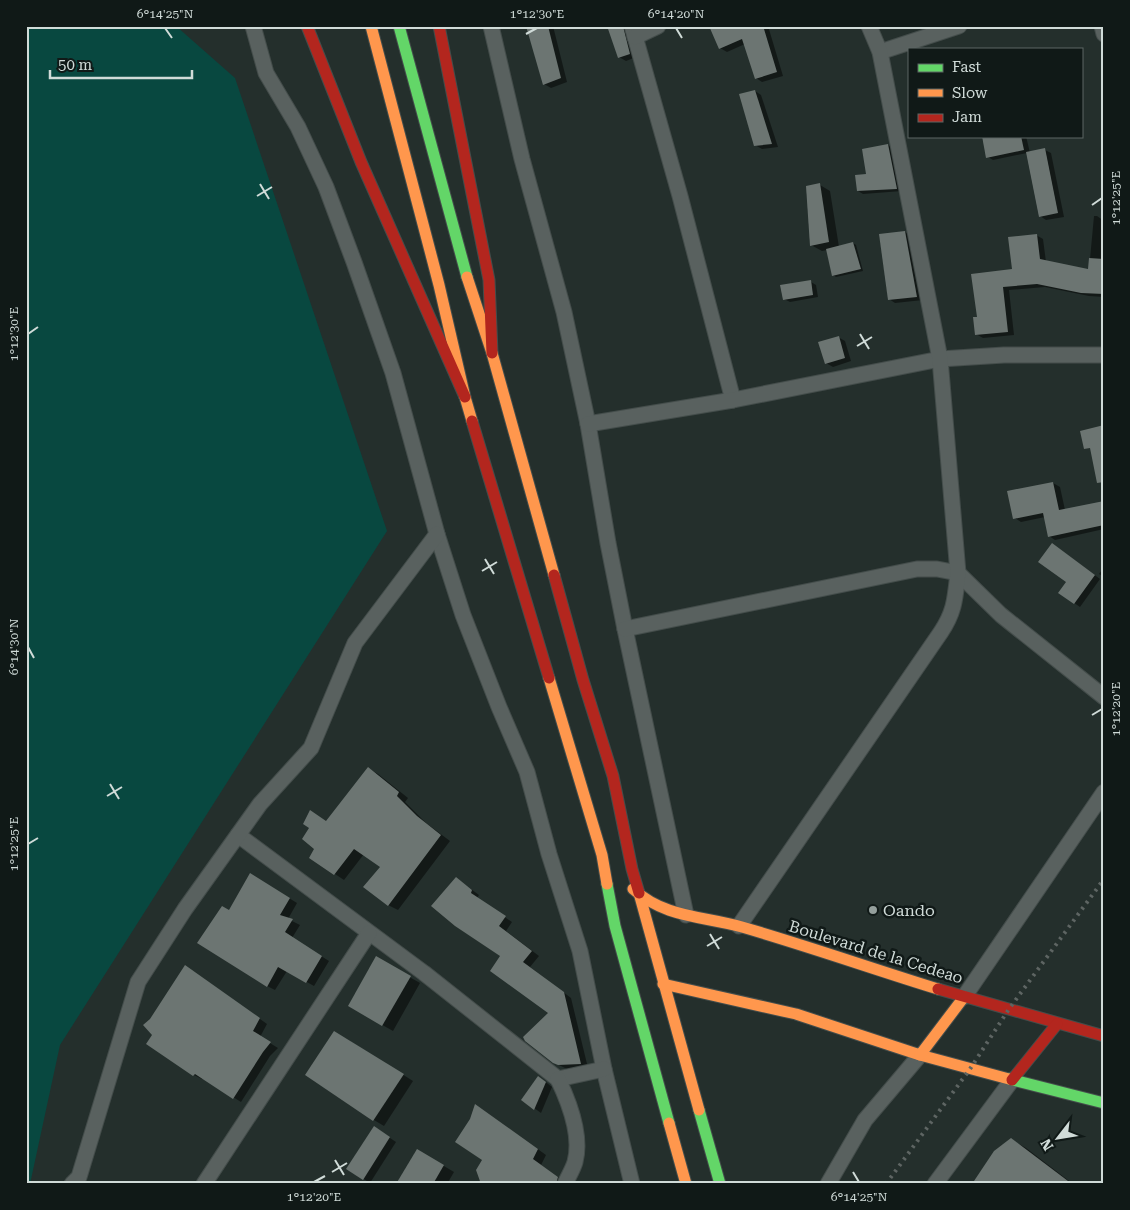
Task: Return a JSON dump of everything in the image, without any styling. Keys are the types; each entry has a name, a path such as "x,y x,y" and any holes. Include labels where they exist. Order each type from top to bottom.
{"main road":[{"path":"307,26 362,162 465,397"},
{"path":"372,26 439,285 465,397 602,855 615,926 686,1184"},
{"path":"399,26 465,267 492,353 583,680 612,776 632,869 720,1184"},
{"path":"439,26 489,280 492,353"},
{"path":"602,855 640,898"},
{"name":"Boulevard de la Cedeao","path":"640,898 686,915 739,926 964,997 1104,1036"},
{"path":"615,926 628,936"},
{"path":"640,948 646,953 663,984"},
{"path":"663,984 796,1014 920,1055 1104,1103"},
{"path":"920,1055 964,997"},
{"path":"1012,1080 1056,1024"}],"street":[{"path":"253,26 266,73 302,136 326,187 354,262 394,373 437,534 463,615 527,772 549,854 580,951 604,1069 632,1184"},
{"path":"491,26 522,159 564,312 588,424 625,629 686,915"},
{"path":"658,26 634,32 680,196 733,400"},
{"path":"739,926 950,618 955,602 958,573 940,359 880,52 870,26"},
{"path":"880,52 958,26"},
{"path":"1102,26 1104,34"},
{"path":"588,424 733,400 940,359 1004,355 1104,355"},
{"path":"78,1181 138,982 185,910 260,804 311,748 355,643 437,534"},
{"path":"625,629 917,569 938,569 958,573 1000,614 1104,697"},
{"path":"964,997 1104,792"},
{"path":"238,835 424,973 558,1079 570,1106 576,1134 575,1162 565,1184"},
{"path":"204,1184 369,933"},
{"path":"828,1184 865,1120 920,1055"},
{"path":"558,1079 604,1069"},
{"path":"935,1184 1012,1080"}],"green space":[{"path":"26,26 176,26 235,78 387,531 60,1045 30,1184 26,1184"}],"building":[{"path":"526,26 548,26 561,78 543,85"},
{"path":"607,26 623,26 630,54 618,58"},
{"path":"709,26 769,26 764,29 777,72 755,79 742,39 719,49"},
{"path":"755,90 772,144 754,146 739,94"},
{"path":"982,138 1021,138 1024,150 986,158"},
{"path":"888,144 897,189 857,191 855,175 866,174 862,149"},
{"path":"1045,148 1058,213 1039,217 1026,152"},
{"path":"820,183 829,242 810,246 806,186"},
{"path":"905,231 917,297 888,300 879,234"},
{"path":"1037,234 1040,259 1088,269 1089,258 1104,259 1104,294 1081,293 1037,284 1003,287 1008,332 975,335 973,317 977,317 971,274 1012,269 1008,237"},
{"path":"853,242 861,269 832,276 826,249"},
{"path":"811,280 813,295 783,300 780,285"},
{"path":"839,336 845,358 825,364 818,342"},
{"path":"1104,425 1104,482 1097,483 1090,448 1084,449 1080,431"},
{"path":"1053,482 1059,510 1104,501 1104,525 1048,537 1043,513 1013,519 1007,491"},
{"path":"1052,543 1095,575 1074,604 1058,593 1066,582 1038,562"},
{"path":"368,767 399,792 397,796 417,816 441,835 388,906 363,887 380,867 354,849 334,875 309,858 314,849 302,839 309,828 303,824 310,810 326,821"},
{"path":"250,873 290,898 280,915 293,919 285,932 322,956 306,983 278,967 267,987 197,943 222,906 229,910"},
{"path":"456,877 472,890 471,893 506,916 499,926 532,951 523,962 564,992 581,1064 558,1065 553,1063 525,1041 523,1037 548,1013 490,971 500,956 455,926 431,906"},
{"path":"376,956 411,976 382,1026 348,1006"},
{"path":"185,965 260,1018 253,1031 271,1042 233,1099 195,1074 193,1076 146,1044 152,1035 143,1025 150,1019"},
{"path":"334,1031 404,1074 373,1121 305,1075"},
{"path":"538,1076 546,1082 534,1110 521,1100"},
{"path":"475,1104 538,1149 533,1159 558,1177 556,1184 481,1184 476,1170 482,1160 455,1142 470,1119"},
{"path":"374,1126 390,1137 363,1180 346,1169"},
{"path":"1011,1138 1072,1184 972,1184 994,1151"},
{"path":"417,1149 444,1165 433,1184 396,1184"}],"railway":[{"path":"886,1184 970,1069 1009,1009 1104,879"}],"traffic: fast":[{"path":"399,26 467,277"},
{"path":"607,884 615,926 669,1123"},
{"path":"1009,1079 1104,1103"},
{"path":"699,1110 720,1184"}],"traffic: slow":[{"path":"371,26 439,285 472,421"},
{"path":"467,277 492,353 554,575"},
{"path":"549,678 602,855 607,884"},
{"path":"633,889 645,899 671,911 742,927 938,989"},
{"path":"639,893 699,1110"},
{"path":"663,984 796,1014 920,1055 1009,1079"},
{"path":"920,1055 964,997"},
{"path":"669,1123 686,1184"}],"traffic: jam":[{"path":"307,26 361,162 465,397"},
{"path":"439,26 489,280 492,353"},
{"path":"472,421 549,678"},
{"path":"554,575 583,680 613,776 632,869 639,893"},
{"path":"938,989 1104,1036"},
{"path":"1012,1080 1057,1024"}],"place":[{"name":"Oando","path":"873,910"}]}
